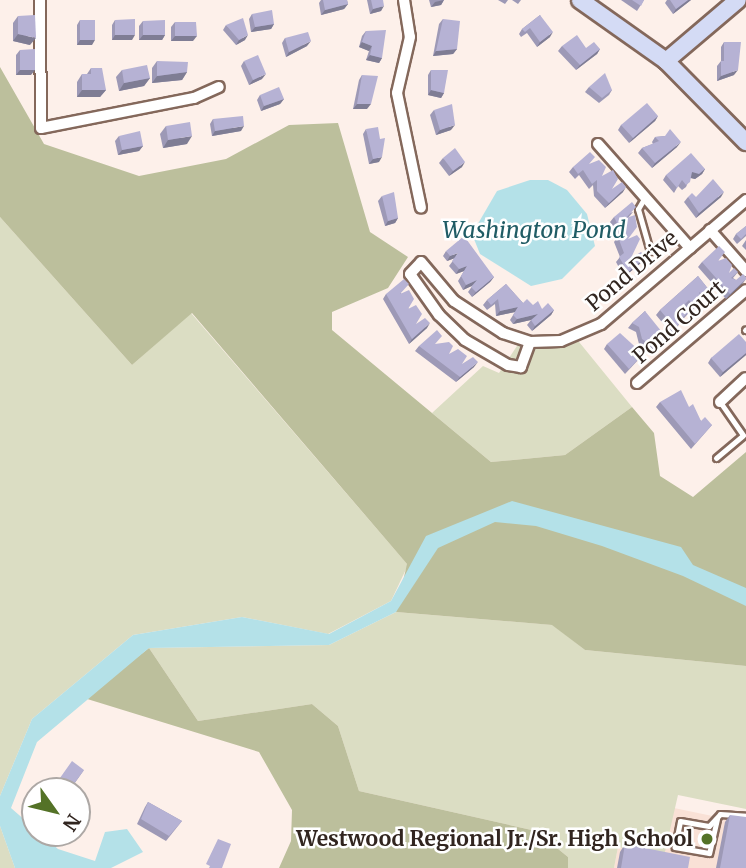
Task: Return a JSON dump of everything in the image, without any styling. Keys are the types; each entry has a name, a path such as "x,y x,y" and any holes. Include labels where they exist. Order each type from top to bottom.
{"main road":[{"path":"580,0 666,61 746,142"},
{"path":"666,61 738,0"}],"street":[{"path":"40,0 41,128 194,98 219,86"},
{"path":"404,0 409,48 397,93 421,208"},
{"path":"598,144 690,248"},
{"name":"Pond Drive","path":"530,342 521,368 508,365 465,340 439,315 410,274 421,262 469,313 503,333 530,342 561,341 587,332 746,200"},
{"name":"Pond Court","path":"710,230 746,271"},
{"name":"Pond Court","path":"637,383 746,290"},
{"path":"720,402 746,378"}],"lane":[{"path":"645,197 638,209 650,251"},
{"path":"716,458 743,435 720,402"},
{"path":"717,819 709,853 675,847 680,821 709,826 717,819 731,813 746,816"}],"shaded area":[{"name":"Westwood Regional Jr./Sr. High School","path":"674,808 746,823 746,868 614,868 618,847"}],"green space":[{"path":"0,67 44,144 139,176 226,159 289,125 338,123 370,232 408,257 388,288 332,312 332,330 491,462 565,455 632,407 654,433 660,476 693,497 746,452 746,666 585,650 552,625 396,612 407,564 192,313 132,365 0,217"},
{"path":"0,217 132,365 191,313 408,565 391,601 328,634 242,617 133,635 32,719 0,796"},
{"path":"575,337 632,407 565,455 491,462 432,413 483,366 499,373 521,340"},
{"path":"396,612 553,625 585,650 746,666 746,809 678,795 664,856 618,847 614,868 568,868 568,857 536,831 359,791 338,726 312,704 198,721 149,648 329,645"},
{"path":"149,648 198,721 312,704 338,726 359,791 536,831 568,857 568,868 279,868 291,841 292,810 259,752 84,698"},
{"path":"0,826 15,868 0,868"}],"water":[{"name":"Washington Pond","path":"530,180 548,180 567,190 587,214 595,246 562,279 531,286 480,254 472,234 497,191"},
{"path":"512,501 681,547 693,565 746,588 746,606 683,576 602,546 536,526 495,522 438,548 396,612 329,645 149,648 37,742 11,808 21,817 21,847 56,847 95,861 105,832 127,829 143,852 111,868 15,868 0,826 0,796 32,719 133,635 242,617 329,634 391,601 426,536"}],"building":[{"path":"323,0 347,0 348,4 325,10"},
{"path":"371,0 383,0 384,6 373,9"},
{"path":"632,0 644,0 641,6"},
{"path":"670,0 688,0 676,9"},
{"path":"272,10 274,24 255,27 252,14"},
{"path":"35,15 36,38 18,34 18,16"},
{"path":"540,15 553,32 540,42 530,28 525,32 522,29"},
{"path":"243,18 248,35 239,40 226,25"},
{"path":"135,19 135,35 115,35 115,20"},
{"path":"443,19 460,21 457,49 436,51"},
{"path":"80,20 95,20 95,40 80,40"},
{"path":"165,20 165,35 143,35 143,21"},
{"path":"175,22 196,22 197,36 175,36"},
{"path":"386,30 382,58 370,55 372,46 362,42 366,31"},
{"path":"308,32 311,41 289,52 285,38"},
{"path":"577,35 586,48 594,42 600,49 580,65 562,46"},
{"path":"724,42 741,42 738,70 721,76 721,61 724,61"},
{"path":"35,49 35,70 20,70 20,50"},
{"path":"258,55 266,74 253,80 244,61"},
{"path":"157,61 188,62 187,72 157,76"},
{"path":"147,65 150,78 124,83 122,70"},
{"path":"91,68 102,68 106,90 82,90 82,74 91,74"},
{"path":"431,70 448,70 444,93 431,90"},
{"path":"605,73 612,90 602,98 589,87"},
{"path":"362,75 378,76 371,104 357,104"},
{"path":"279,87 284,99 264,106 260,95"},
{"path":"647,103 658,116 633,138 621,125"},
{"path":"452,104 455,125 440,130 434,110"},
{"path":"243,116 244,126 215,131 213,119"},
{"path":"190,122 192,136 168,140 166,126"},
{"path":"378,127 380,139 385,138 382,157 373,159 366,129"},
{"path":"670,129 681,142 655,163 642,148 659,141 655,137 665,136"},
{"path":"140,131 143,146 122,150 119,136"},
{"path":"455,148 465,162 453,171 443,158"},
{"path":"590,152 595,157 589,164 599,160 606,167 602,176 613,170 618,179 612,189 622,182 626,187 609,203 597,191 597,180 592,184 583,170 578,174 573,167"},
{"path":"691,153 705,169 699,174 692,172 690,182 686,185 682,180 677,188 666,175"},
{"path":"713,179 724,192 699,213 688,197 692,193 696,197"},
{"path":"394,192 398,218 388,221 382,196"},
{"path":"632,202 636,207 626,218 635,215 637,227 628,239 637,235 640,239 631,258 641,252 646,257 628,272 619,257 624,253 618,237 622,233 614,217"},
{"path":"746,226 746,234 741,239 736,234"},
{"path":"464,236 494,277 476,292 471,287 477,280 466,285 461,276 467,266 459,269 452,261 458,253 450,256 446,251"},
{"path":"719,246 725,252 718,261 726,258 732,265 729,273 734,268 738,272 731,278 736,280 743,274 746,277 730,294 702,262"},
{"path":"698,276 713,295 708,299 699,292 702,301 694,307 689,300 684,305 690,311 682,318 677,311 674,314 680,323 675,328 660,310"},
{"path":"404,279 409,284 400,294 409,290 414,299 408,309 416,305 422,314 416,324 425,318 430,323 412,339 386,294"},
{"path":"506,284 523,303 527,299 533,305 538,301 542,309 548,303 554,310 535,326 531,320 538,314 517,319 513,315 518,307 500,311 498,299 491,305 487,300"},
{"path":"645,311 666,337 654,347 642,339 639,327 632,323"},
{"path":"437,330 442,336 435,344 449,342 453,346 449,354 458,349 467,356 462,364 473,357 478,362 460,377 419,346"},
{"path":"620,333 643,354 629,369 607,344"},
{"path":"739,334 746,342 746,353 723,372 711,358"},
{"path":"681,390 689,407 693,404 701,421 705,417 712,425 695,444 660,402"},
{"path":"72,761 84,770 79,777 61,777"},
{"path":"148,802 182,821 169,836 141,819"},
{"name":"Westwood Regional Jr./Sr. High School","path":"730,815 746,817 746,868 720,868"},
{"path":"218,839 231,844 222,868 209,868 206,864"},
{"path":"625,844 690,857 688,868 621,868"}],"place":[{"name":"Westwood Regional Jr./Sr. High School","path":"707,839"}]}
